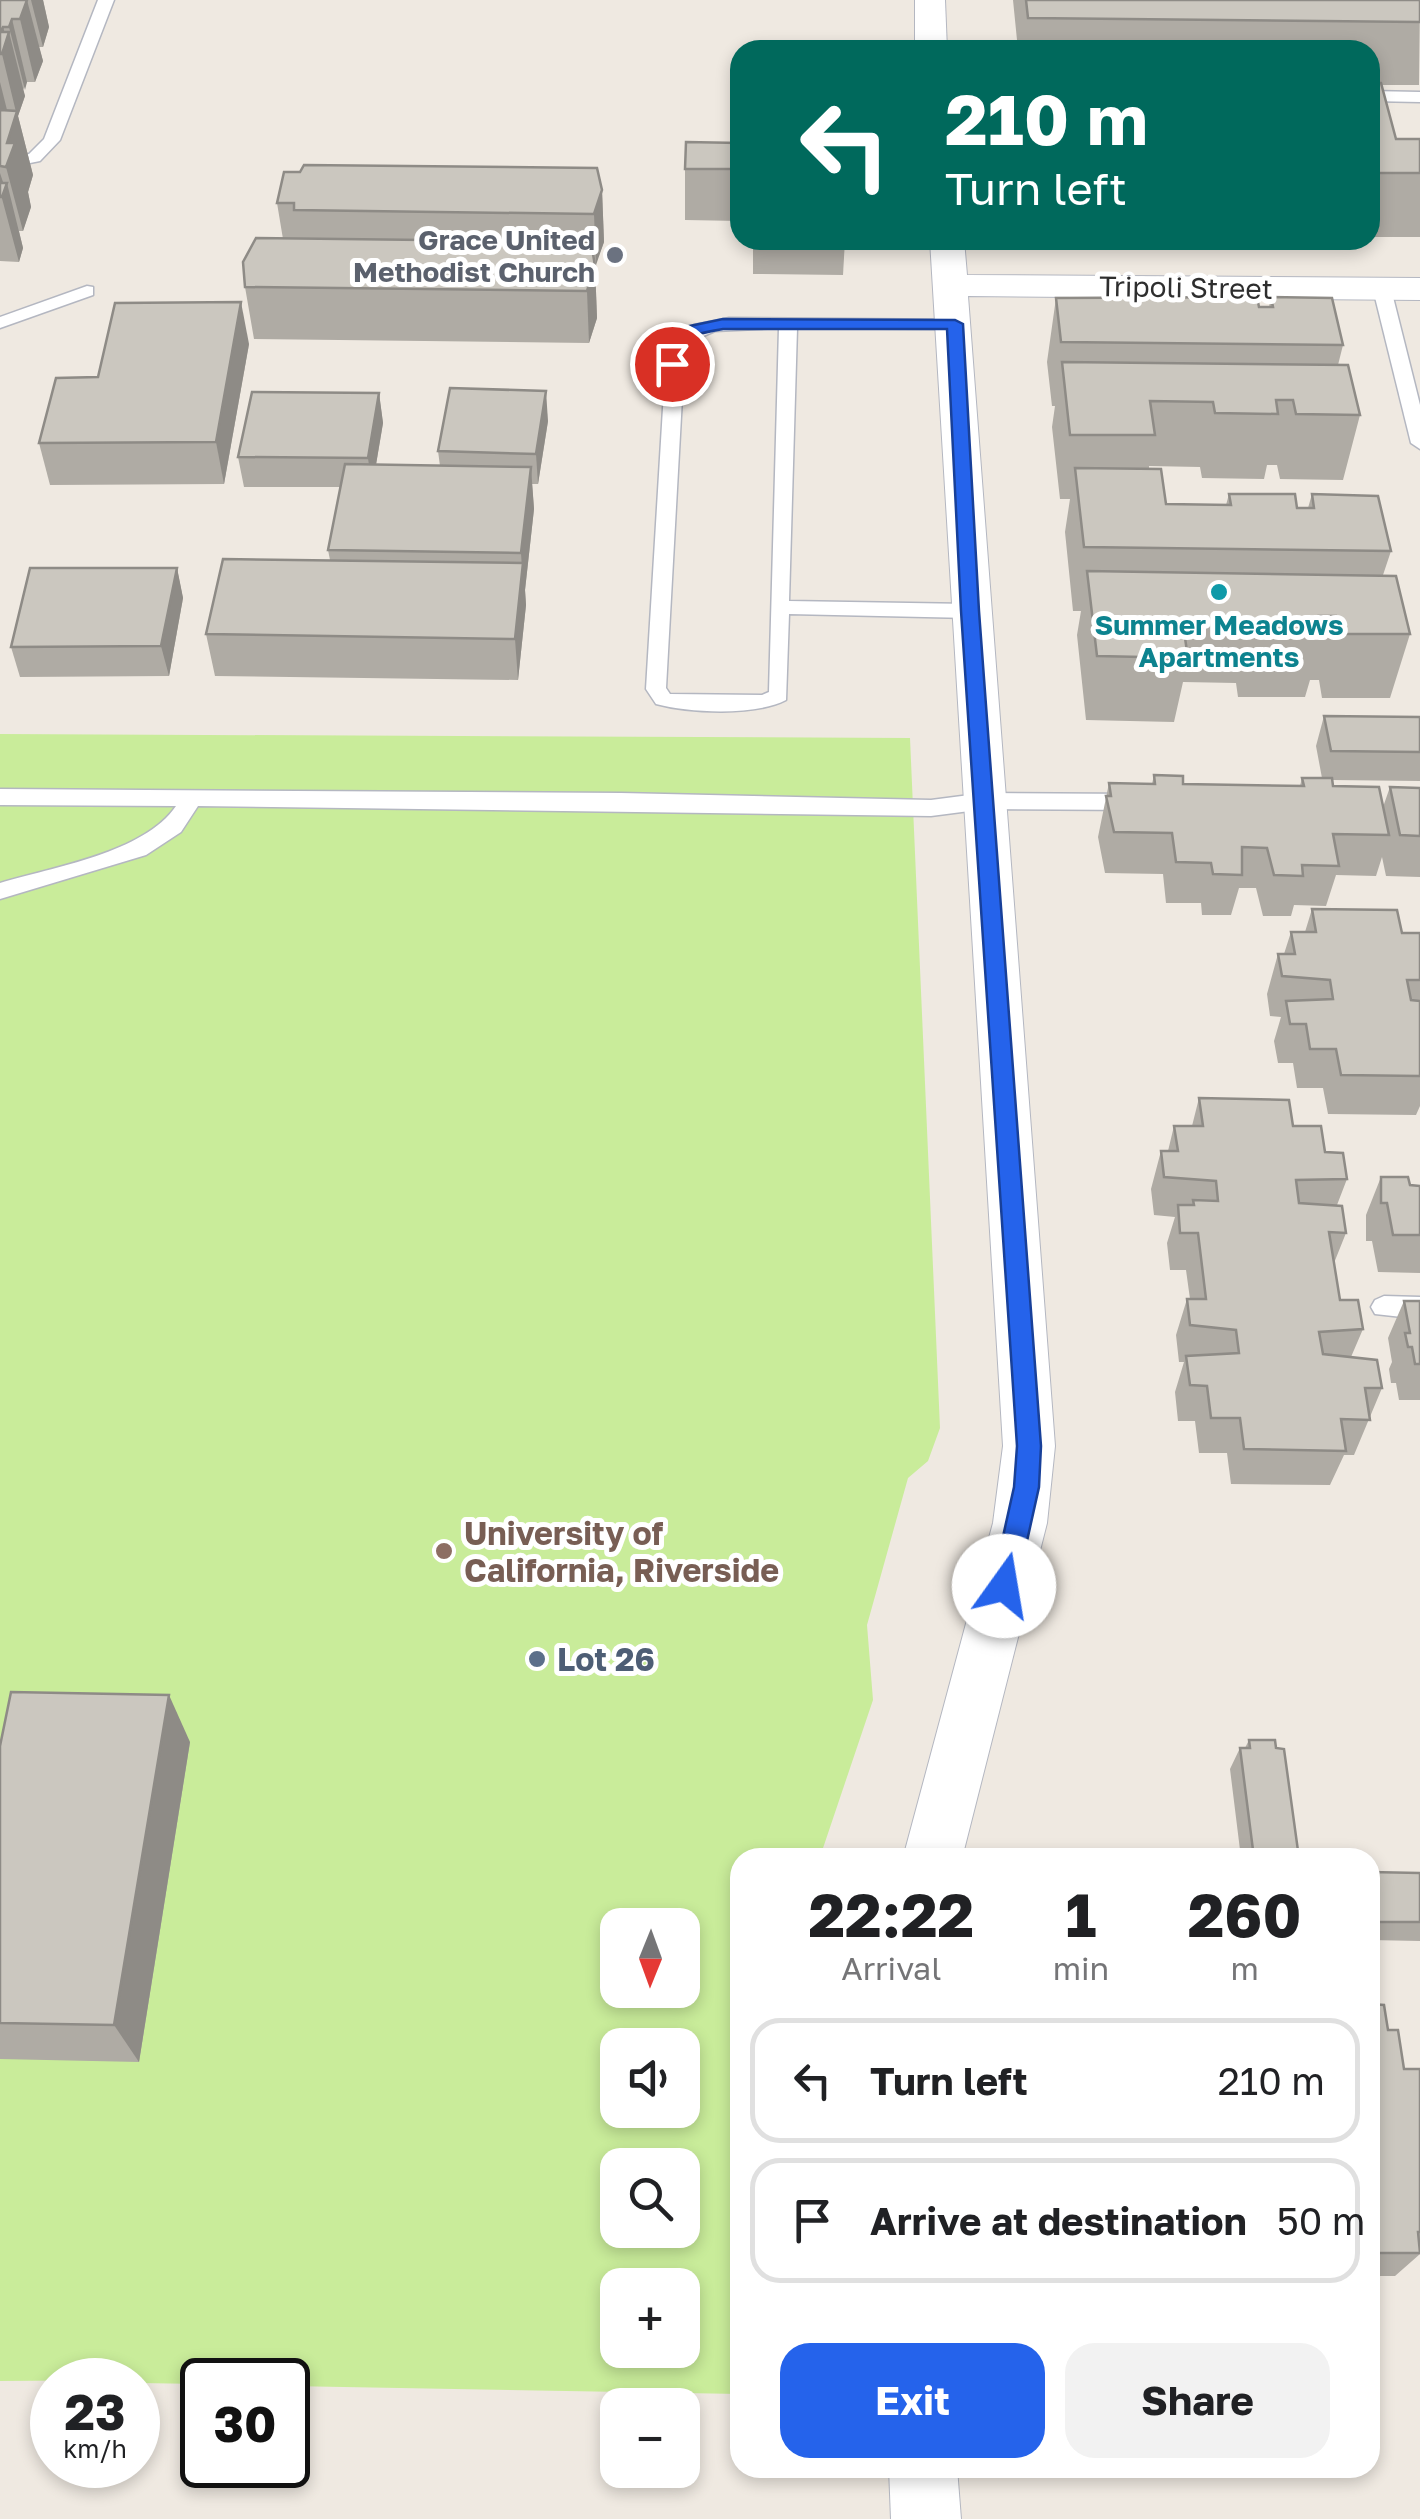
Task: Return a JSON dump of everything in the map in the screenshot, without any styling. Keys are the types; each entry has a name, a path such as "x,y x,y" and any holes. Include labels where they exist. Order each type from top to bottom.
{"street":[{"path":"930,0 931,40"},
{"path":"935,1848 1020,1523 1029,1446 948,250"},
{"name":"Tripoli Street","path":"952,285 1420,290"},
{"path":"924,2478 926,2519"}],"lane":[{"path":"0,164 16,164 44,151 67,107 106,0"},
{"path":"1380,96 1420,97"},
{"path":"1382,289 1420,443"},
{"path":"0,323 87,291"},
{"path":"788,323 779,695 766,702 677,703 663,699 656,688 676,342 690,330 723,324 788,323 955,324"},
{"path":"779,607 970,611"},
{"path":"0,797 621,801 931,808 986,801 1170,803"},
{"path":"0,891 138,849 173,826 191,800"},
{"path":"1384,1307 1420,1308"}],"green space":[{"name":"University of California, Riverside","path":"0,734 910,738 940,1428 928,1461 908,1478 867,1625 873,1700 823,1848 730,1848 730,2394 700,2393 700,2388 600,2388 600,2392 310,2386 310,2358 180,2358 180,2384 160,2383 160,2358 30,2358 30,2381 0,2381"}],"building":[{"path":"0,0 27,0 20,19 12,19 9,27 3,27 1,32 9,32 2,54 0,54"},
{"path":"1026,0 1420,0 1420,22 1028,18"},
{"path":"1380,83 1396,139 1420,139 1420,173 1380,173"},
{"path":"0,110 17,111 7,143 15,143 6,167 0,166"},
{"path":"686,142 730,143 730,169 685,169"},
{"path":"304,165 597,168 602,190 594,214 294,210 294,203 277,203 284,172 300,172"},
{"path":"0,183 7,183 2,197 0,197"},
{"path":"256,238 591,242 595,266 587,291 245,287 243,262"},
{"path":"1257,297 1259,307 1273,307 1271,297 1332,298 1343,345 1061,342 1056,298"},
{"path":"241,302 216,442 39,443 56,378 98,377 115,303"},
{"path":"1062,362 1348,365 1360,415 1296,414 1293,400 1276,400 1278,414 1215,413 1213,402 1150,401 1155,435 1070,435"},
{"path":"450,388 546,391 536,454 438,451"},
{"path":"252,392 379,393 368,458 238,457"},
{"path":"345,464 531,467 521,553 328,550"},
{"path":"1075,468 1161,469 1166,504 1231,505 1229,494 1295,494 1297,508 1314,508 1312,494 1378,496 1391,551 1084,547"},
{"path":"223,559 523,563 515,639 206,634"},
{"path":"30,568 177,568 161,646 11,647"},
{"path":"1087,571 1396,576 1410,634 1340,634 1336,616 1319,616 1323,633 1253,633 1251,619 1182,618 1188,658 1097,656"},
{"path":"1324,716 1420,717 1420,752 1331,751"},
{"path":"1154,775 1183,776 1183,784 1304,786 1302,778 1332,778 1333,786 1379,787 1389,835 1333,834 1339,866 1302,865 1303,876 1274,875 1267,848 1242,847 1242,875 1213,874 1211,863 1176,862 1172,833 1114,832 1106,796 1111,796 1109,783 1155,784"},
{"path":"1390,787 1420,788 1420,836 1400,835"},
{"path":"1312,909 1397,910 1402,933 1420,933 1420,980 1407,980 1411,1000 1420,1001 1420,1076 1341,1075 1336,1049 1310,1049 1306,1024 1290,1024 1286,1001 1333,999 1330,980 1282,976 1278,954 1295,954 1291,932 1316,932"},
{"path":"1199,1098 1289,1100 1293,1126 1321,1126 1325,1152 1343,1153 1347,1179 1296,1180 1299,1203 1342,1206 1346,1233 1329,1232 1340,1300 1358,1300 1363,1329 1319,1332 1323,1354 1377,1360 1382,1388 1365,1388 1370,1420 1341,1419 1346,1451 1244,1449 1240,1418 1211,1418 1207,1386 1190,1385 1186,1356 1239,1353 1236,1330 1190,1325 1187,1299 1206,1299 1198,1233 1180,1233 1178,1205 1194,1205 1193,1200 1218,1201 1216,1181 1164,1177 1161,1151 1178,1151 1174,1126 1203,1126"},
{"path":"1381,1177 1408,1177 1410,1185 1420,1186 1420,1235 1393,1235 1387,1203 1381,1203"},
{"path":"1404,1301 1420,1301 1420,1364 1415,1364 1412,1347 1408,1347 1405,1333 1410,1333"},
{"path":"11,1692 169,1695 114,2025 0,2023 0,1746"},
{"path":"1249,1740 1275,1740 1276,1748 1284,1749 1298,1848 1253,1848 1240,1748 1250,1748"},
{"path":"1380,1872 1420,1873 1420,1922 1380,1922"},
{"path":"1380,2005 1384,2005 1388,2030 1398,2030 1404,2069 1420,2069 1420,2253 1380,2253"}],"place":[{"name":"Grace United Methodist Church","path":"615,255"},
{"name":"Summer Meadows Apartments","path":"1219,592"},
{"name":"University of California, Riverside","path":"444,1551"},
{"name":"Lot 26","path":"537,1659"}],"route":[{"path":"672,364 676,342 690,330 723,324 955,324 970,611 1029,1446 1020,1523 1004,1586"}]}
